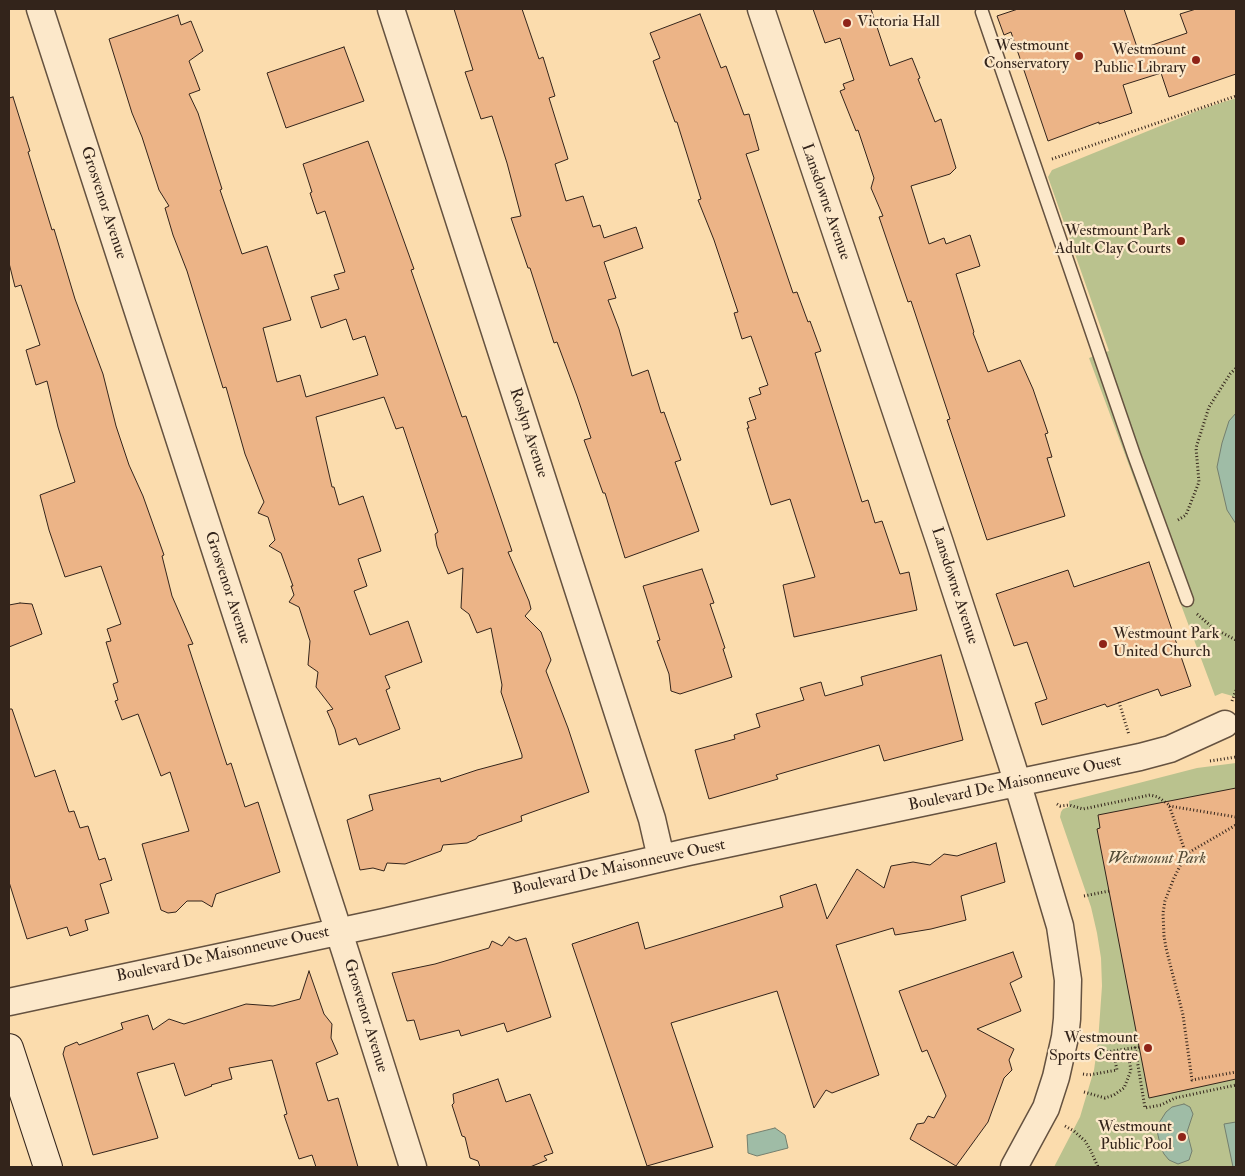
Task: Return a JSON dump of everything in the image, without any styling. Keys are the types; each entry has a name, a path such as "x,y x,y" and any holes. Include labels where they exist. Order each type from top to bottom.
{"street":[{"name":"Grosvenor Avenue","path":"40,9 413,1167"},
{"name":"Roslyn Avenue","path":"391,9 656,829 661,858"},
{"name":"Lansdowne Avenue","path":"761,9 938,534 1017,782 1060,926 1066,963 1068,999 1065,1037 1051,1094 1035,1130 1014,1167"},
{"name":"Boulevard De Maisonneuve Ouest","path":"9,1002 338,931 661,858 1158,752 1180,745 1225,724"},
{"path":"9,1048 48,1167"}],"lane":[{"path":"982,12 1102,364 1187,600"}],"path":[{"path":"1035,165 1236,96"},
{"path":"1161,530 1186,515 1199,482 1196,448 1208,406 1236,368"},
{"path":"1187,600 1196,613 1213,628 1236,640"},
{"path":"1233,699 1236,690"},
{"path":"1118,702 1130,736"},
{"path":"1057,804 1060,806 1069,804 1083,808 1150,795 1158,797 1169,806 1236,817"},
{"path":"1169,806 1186,854"},
{"path":"1236,825 1186,854 1169,888 1163,913 1166,948 1183,1015 1192,1080 1236,1072"},
{"path":"1084,896 1109,891"},
{"path":"1093,1054 1137,1047 1146,1108 1161,1105 1175,1098 1236,1085"},
{"path":"1084,1092 1105,1098 1114,1095 1124,1088 1130,1070 1127,1049"},
{"path":"1089,1075 1117,1070 1113,1051"},
{"path":"1072,1129 1085,1141 1098,1167"}],"green space":[{"path":"1236,98 1236,697 1222,693 1215,696 1089,358 1109,351 1048,177 1052,170 1202,109"},
{"name":"Westmount Park","path":"1236,763 1236,1167 1054,1167 1080,1117 1094,1070 1102,986 1101,958 1091,907 1060,817 1061,812 1069,807 1069,801 1197,768"}],"shaded area":[{"path":"1236,413 1236,524 1227,510 1217,467 1229,421"},
{"path":"1184,1104 1190,1107 1193,1114 1187,1132 1192,1151 1189,1160 1178,1164 1169,1160 1164,1154 1157,1131 1159,1123 1166,1112 1172,1107"},
{"path":"1236,1122 1236,1167 1233,1167 1224,1124"},
{"path":"775,1128 785,1135 788,1148 757,1156 748,1153 747,1135"}],"building":[{"path":"454,9 522,9 539,59 543,57 555,96 549,98 568,159 555,164 566,201 583,196 593,227 600,225 604,238 636,227 643,248 604,262 616,298 608,300 619,329 632,376 648,370 661,413 664,412 681,460 675,462 699,531 625,558 605,493 603,493 584,440 591,438 577,396 557,342 554,343 530,268 528,268 511,218 521,216 492,116 481,119 465,72 473,70"},
{"path":"813,9 871,9 890,66 912,58 935,122 941,119 956,168 950,174 911,186 929,244 944,238 946,244 970,235 980,266 956,274 973,333 988,372 1020,360 1033,389 1048,433 1045,434 1052,457 1047,458 1065,516 987,540 947,420 950,419 911,301 908,302 879,217 883,216 871,188 874,178 858,130 856,131 840,91 845,89 843,84 854,80 840,38 825,43"},
{"name":"Westmount Conservatory","path":"1018,9 1124,9 1138,50 1187,33 1180,14 1196,9 1236,9 1236,74 1169,97 1161,73 1123,85 1132,113 1099,124 1099,122 1048,141 1011,32 1004,35 997,16"},
{"path":"700,14 721,68 726,66 744,115 749,114 759,150 746,154 793,293 797,292 821,351 815,353 862,502 868,500 875,523 882,521 900,574 909,572 917,610 794,637 783,585 815,577 790,499 771,505 747,428 749,428 747,422 756,419 749,398 761,394 759,388 768,385 751,336 742,339 734,313 738,312 714,240 698,200 701,199 677,122 675,122 653,61 660,58 650,33"},
{"path":"178,15 181,25 191,21 203,51 189,61 200,90 189,94 198,113 222,189 220,190 242,254 267,246 291,320 263,328 277,382 300,375 306,397 378,375 365,336 353,340 346,319 321,328 311,297 339,289 334,275 345,272 325,211 317,214 303,164 368,141 414,269 411,270 462,417 466,416 512,551 508,552 529,601 531,609 525,616 541,632 551,660 546,671 568,728 589,792 521,816 522,821 478,836 467,843 443,845 441,851 405,864 387,863 384,871 373,868 360,870 347,820 373,810 369,795 440,778 441,782 522,758 522,755 501,692 502,685 491,628 477,633 469,614 461,608 463,568 448,574 437,546 435,534 438,532 403,427 396,429 384,397 316,417 332,487 334,487 339,505 363,496 381,551 358,559 367,586 354,591 370,635 408,621 422,662 385,676 390,688 386,690 400,729 359,745 356,738 339,745 335,729 327,711 333,709 316,687 318,672 308,665 310,641 299,607 289,602 294,595 291,586 293,586 281,553 269,546 275,540 268,517 258,513 264,502 245,454 226,387 223,388 187,271 173,235 165,208 169,206 159,190 109,39"},
{"path":"344,47 364,101 286,128 267,73"},
{"path":"13,97 52,230 54,229 75,299 103,374 116,426 164,555 162,556 172,596 193,644 188,645 227,765 231,763 245,807 258,802 280,872 216,894 212,907 202,901 187,901 176,912 168,913 161,910 142,844 189,831 170,772 161,776 138,714 122,720 115,701 118,700 113,684 118,682 106,642 111,641 107,629 121,624 101,566 65,577 49,530 40,495 75,482 58,427 47,381 36,385 26,350 40,345 21,285 15,287 9,263 9,98"},
{"name":"Westmount Park United Church","path":"1149,562 1191,686 1161,696 1158,689 1107,707 1105,704 1042,725 1035,703 1047,699 1027,642 1014,646 996,594 1068,570 1074,587"},
{"path":"702,569 714,603 710,604 725,648 723,649 732,677 680,694 671,691 669,674 657,641 660,640 643,586"},
{"path":"20,603 32,604 42,634 9,647 9,605"},
{"path":"941,655 963,740 884,761 879,745 776,775 778,779 709,799 695,750 735,739 734,735 760,727 756,714 804,700 800,688 821,682 825,696 863,685 861,677"},
{"path":"9,709 12,709 35,777 55,770 69,812 74,811 80,828 88,826 99,860 105,858 112,880 100,884 109,913 85,920 88,930 70,936 67,927 27,939 9,882"},
{"path":"1236,788 1236,1079 1149,1098 1097,829 1100,828 1098,815"},
{"path":"996,843 1005,882 961,896 966,920 931,929 895,935 893,928 836,945 879,1075 832,1093 826,1090 814,1108 777,991 671,1023 713,1147 647,1166 572,944 638,922 645,949 783,907 780,896 816,884 827,919 857,869 884,888 891,866 913,862 930,865 944,854 957,856"},
{"path":"509,937 516,941 526,938 551,1017 507,1032 504,1023 461,1036 459,1030 420,1040 414,1020 407,1021 392,973 435,964 489,948 492,941 502,946"},
{"path":"1013,952 1022,977 1010,983 1021,1011 977,1029 1014,1049 1009,1060 1012,1070 1004,1078 988,1122 956,1166 910,1139 917,1124 924,1123 928,1116 934,1118 946,1096 927,1050 922,1052 899,991"},
{"path":"309,971 324,1014 332,1024 331,1038 338,1054 316,1063 328,1101 338,1098 358,1167 316,1167 312,1155 299,1159 284,1115 287,1114 272,1060 229,1068 232,1079 211,1085 185,1096 174,1063 137,1073 158,1138 93,1155 63,1054 65,1047 77,1042 79,1045 123,1029 121,1023 148,1015 153,1030 169,1019 184,1024 246,1004 273,1006 300,999"},
{"path":"498,1079 506,1102 530,1094 553,1153 544,1156 547,1160 530,1167 480,1167 478,1161 470,1158 465,1137 462,1136 452,1105 454,1103 453,1094"}],"place":[{"name":"Victoria Hall","path":"847,23"},
{"name":"Westmount Conservatory","path":"1079,56"},
{"name":"Westmount Public Library","path":"1196,60"},
{"name":"Westmount Park Adult Clay Courts","path":"1181,241"},
{"name":"Westmount Park United Church","path":"1103,644"},
{"name":"Westmount Sports Centre","path":"1148,1048"},
{"name":"Westmount Public Pool","path":"1182,1137"}]}
